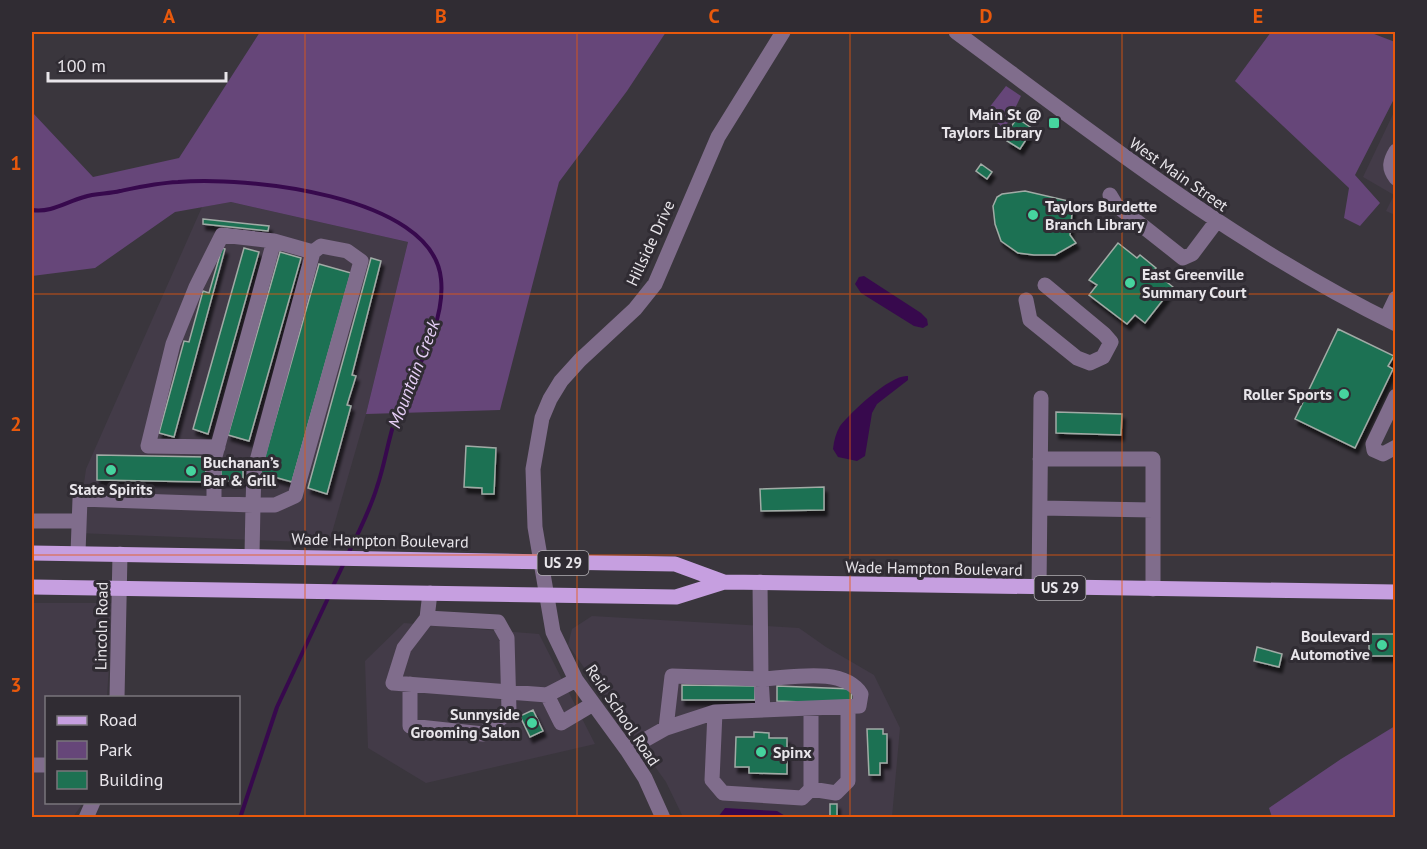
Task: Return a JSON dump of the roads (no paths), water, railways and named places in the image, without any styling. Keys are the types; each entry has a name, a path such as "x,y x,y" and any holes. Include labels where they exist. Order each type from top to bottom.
{"main road":[{"name":"Wade Hampton Boulevard","path":"32,553 675,564 724,582"},
{"name":"Wade Hampton Boulevard","path":"32,587 676,597 724,582 1395,591"}],"street":[{"name":"Hillside Drive","path":"541,562 535,527 533,469 542,418 550,399 561,381 580,360 635,309 654,284 718,137 783,32"},
{"name":"West Main Street","path":"956,32 1216,222 1299,273 1390,321"},
{"path":"1395,151 1390,171 1395,178"},
{"path":"1110,195 1116,205 1176,255 1183,258 1194,252 1216,222"},
{"path":"218,447 148,446 173,344 196,287 222,235 274,241 313,252"},
{"path":"214,503 214,460 274,241"},
{"path":"78,553 80,499 253,505 275,505 295,496 361,261 347,251 321,246 313,252 254,472 253,505 252,555"},
{"path":"1026,300 1030,320 1077,358 1090,363 1103,357 1111,342 1045,285"},
{"path":"1390,321 1395,298"},
{"path":"1395,396 1373,444 1374,450 1383,454 1395,447"},
{"path":"1039,588 1041,398"},
{"path":"1041,459 1153,459 1153,589"},
{"path":"1040,507 1153,510"},
{"path":"32,521 79,521"},
{"name":"Lincoln Road","path":"117,696 120,554"},
{"name":"Reid School Road","path":"541,562 553,632 576,680 645,778 663,818"},
{"path":"760,582 763,710"},
{"path":"430,593 428,618 404,648 393,683 510,690 547,695 576,680"},
{"path":"410,684 410,726 483,734 509,711 507,638 498,622 428,618"},
{"path":"627,750 666,728 715,712 859,706 861,694 855,684 831,676 761,679 672,676 666,728"},
{"path":"547,695 561,723 593,704"},
{"path":"811,789 836,793 848,781 848,707"},
{"path":"715,712 712,780 723,793 802,798 811,789 811,708"},
{"path":"86,818 92,804"}],"waterway":[{"name":"Mountain Creek","path":"32,210 52,209 93,195 163,183 207,181 245,183 330,196 371,209 406,227 430,250 441,279 438,314 426,350 396,417 371,504 348,554"},
{"name":"Mountain Creek","path":"333,586 344,563"},
{"name":"Mountain Creek","path":"240,818 277,707 329,596"}],"place":[{"name":"Main St @ Taylors Library","path":"1054,123"},
{"name":"Taylors Burdette Branch Library","path":"1033,215"},
{"name":"East Greenville Summary Court","path":"1130,283"},
{"name":"Roller Sports","path":"1344,394"},
{"name":"State Spirits","path":"111,470"},
{"name":"Buchanan’s Bar & Grill","path":"191,471"},
{"name":"Boulevard Automotive","path":"1382,645"},
{"name":"Sunnyside Grooming Salon","path":"532,723"},
{"name":"Spinx","path":"761,752"}]}
